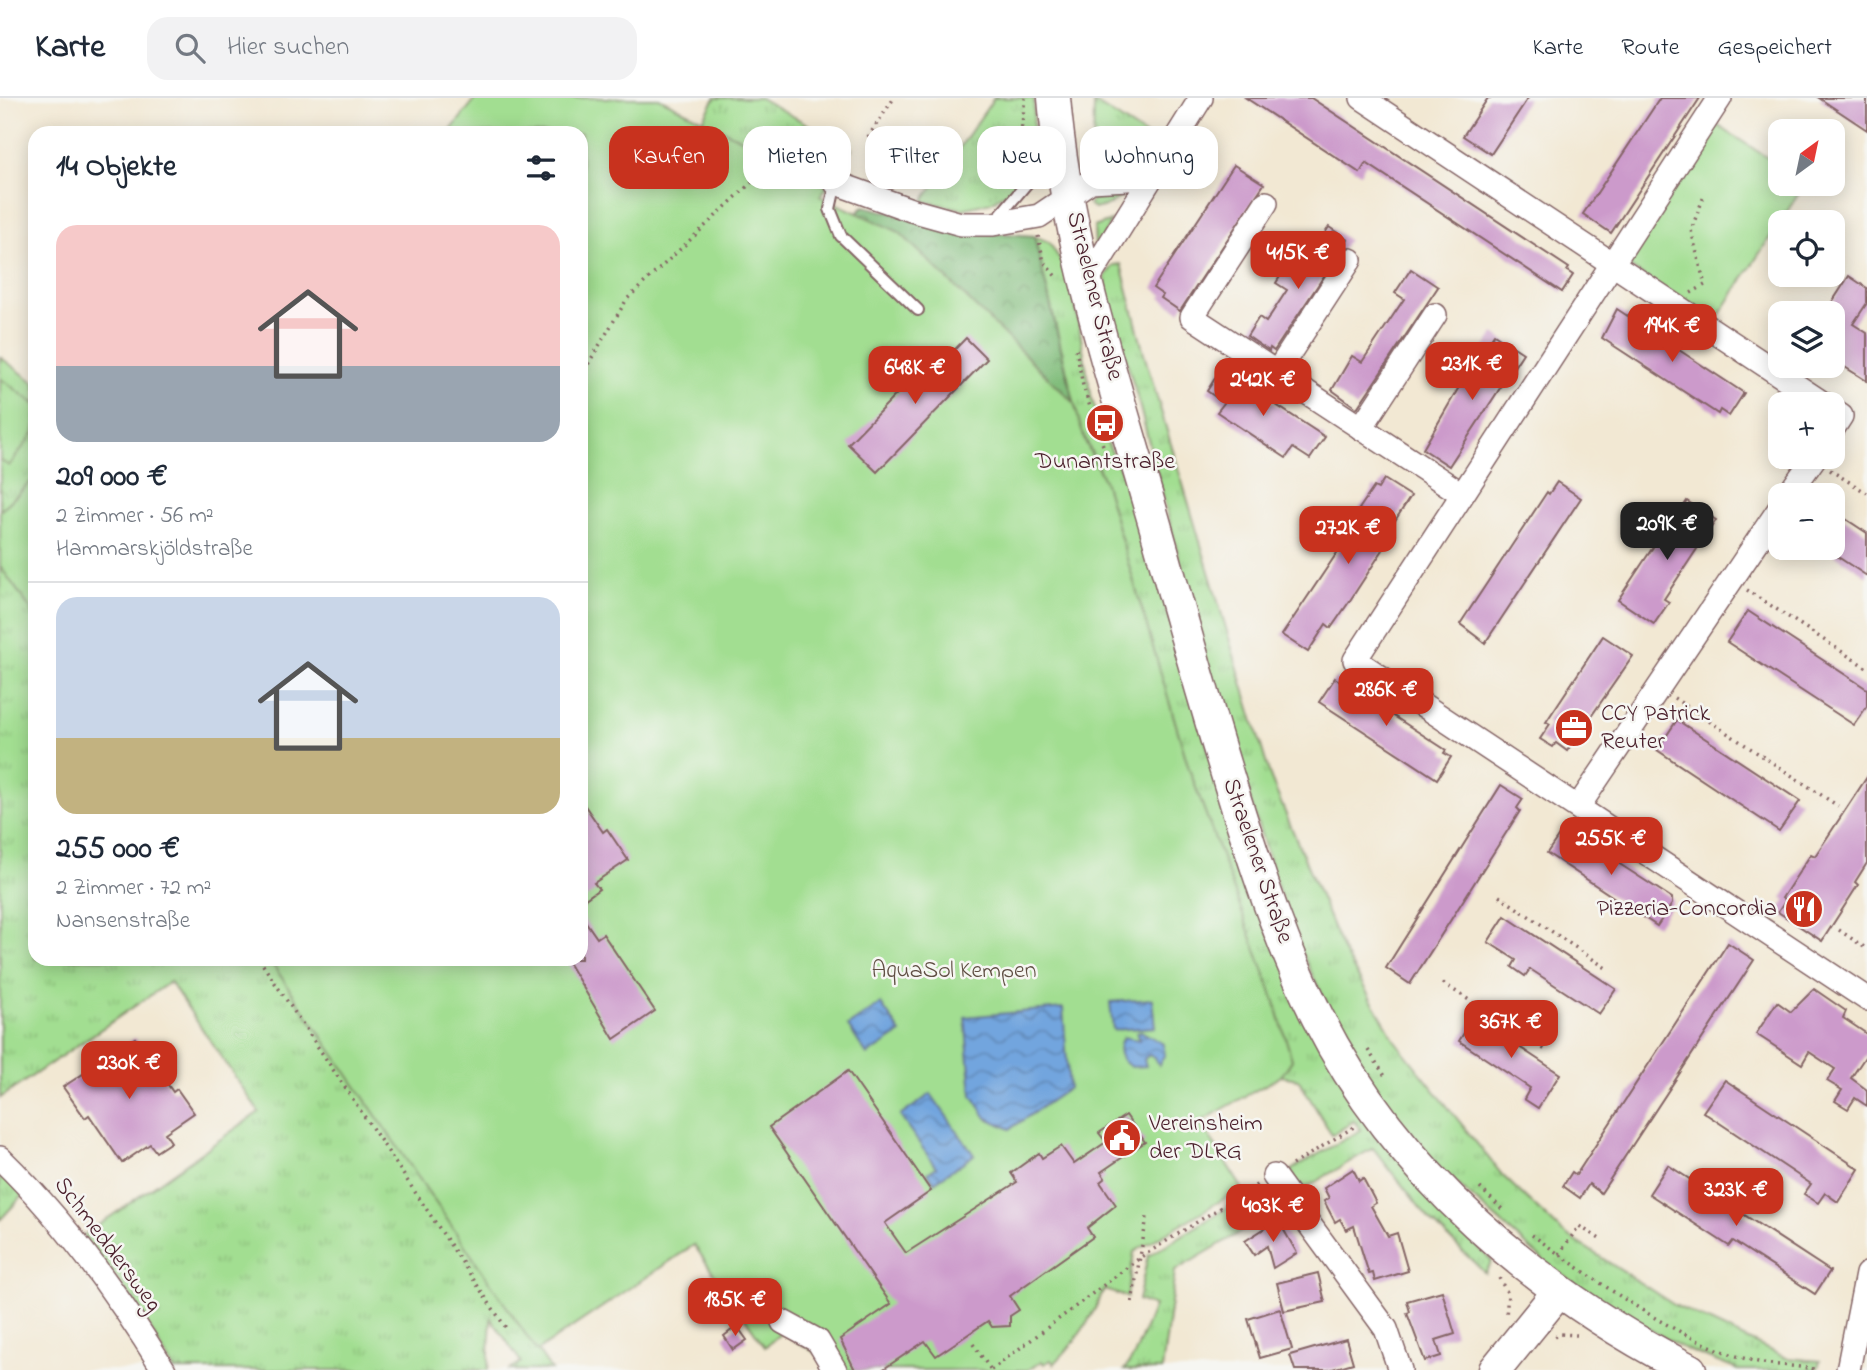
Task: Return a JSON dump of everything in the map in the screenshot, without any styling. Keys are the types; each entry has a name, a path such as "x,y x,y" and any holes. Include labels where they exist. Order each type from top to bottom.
{"street":[{"path":"1182,126 1200,98"},
{"path":"1362,98 1386,105 1799,392"},
{"path":"1720,98 1354,660 1867,999"},
{"name":"Straelener Straße","path":"1056,113 1069,197 1087,281 1228,776 1268,901 1318,1020 1386,1125 1442,1189 1510,1255 1597,1319 1690,1370"},
{"name":"Straelener Straße","path":"851,188 961,224 993,223 1039,216 1069,197"},
{"path":"1069,197 1080,189"},
{"path":"1087,281 1143,189"},
{"path":"1266,203 1192,317 1462,494"},
{"path":"1276,373 1350,260"},
{"path":"1361,428 1435,315"},
{"path":"1578,807 1768,526"},
{"name":"Schmeddersweg","path":"0,1158 36,1193 120,1298 164,1370"},
{"path":"1274,1176 1386,1329 1400,1370"},
{"path":"1848,1370 1867,1275"},
{"path":"1495,1370 1559,1291"},
{"path":"783,1322 818,1341 835,1370"}],"lane":[{"path":"993,223 1028,183 1056,113"},
{"path":"835,189 830,209 841,236 918,310"}],"path":[{"path":"875,126 894,98"},
{"path":"588,364 627,299 744,189"},
{"path":"1679,308 1687,296 1705,285 1691,230 1704,196"},
{"path":"1831,469 1867,493"},
{"path":"1731,580 1867,668"},
{"path":"1658,688 1838,806"},
{"path":"1499,896 1609,970"},
{"path":"1839,930 1867,949"},
{"path":"263,966 506,1328"},
{"path":"1443,983 1547,1051"},
{"path":"1360,1039 1391,1085"},
{"path":"973,1344 991,1370 1141,1257 1240,1193 1274,1176 1362,1122"},
{"path":"1478,1186 1505,1212"},
{"path":"1132,1302 1147,1217"},
{"path":"1559,1254 1578,1226 1604,1241"},
{"path":"1529,1233 1614,1293 1690,1335 1758,1362 1816,1370"},
{"path":"1495,1271 1508,1294 1507,1312"},
{"path":"1553,1339 1560,1334 1586,1337 1597,1319"}],"green space":[{"name":"AquaSol Kempen","path":"476,98 659,98 715,126 609,126 609,189 729,189 729,133 743,140 743,189 826,189 820,196 899,232 1074,403 1085,441 1104,481 1189,769 1274,999 1292,1060 1281,1076 1200,1122 1242,1188 1134,1252 1127,1297 1104,1290 1083,1329 1054,1364 1051,1360 1044,1364 1042,1361 1028,1370 843,1370 782,1332 765,1347 694,1245 537,1351 274,966 588,966 588,126 454,126"},
{"path":"715,98 760,98 811,126 743,126 743,140 729,133 729,126 715,126 703,120"},
{"path":"994,98 1034,98 1033,126 977,126 977,189 1012,189 991,202 963,209 923,201 931,189 963,189 963,143"},
{"path":"1094,102 1131,126 1094,126"},
{"path":"1711,121 1768,158 1768,196 1797,196 1788,210 1768,210 1768,241 1714,323 1625,264"},
{"path":"1122,189 1134,189 1106,206 1094,209 1089,205 1092,199"},
{"path":"864,206 958,230 1034,236 1074,403 899,232 857,213"},
{"path":"1111,221 1098,246 1095,246 1094,227"},
{"path":"1034,236 1049,242 1065,268 1075,303 1092,400 1104,436 1124,477 1151,559 1250,889 1450,1219 1492,1261 1485,1273 1429,1219 1373,1148 1295,1194 1286,1179 1294,1168 1361,1130 1354,1121 1332,1135 1298,1079 1281,1076 1292,1060 1274,999 1189,769 1104,481 1080,426"},
{"path":"1121,264 1144,354 1271,779 1343,951 1396,1042 1503,1176 1562,1232 1674,1305 1786,1358 1820,1361 1817,1370 1738,1370 1685,1349 1610,1307 1551,1267 1439,1168 1379,1095 1343,1038 1293,935 1206,662 1138,400 1107,294 1105,276 1114,265"},
{"path":"0,357 28,378 28,485 0,511"},
{"path":"0,378 28,399 28,440 9,466 0,460"},
{"path":"28,485 28,605 0,566 0,511"},
{"path":"0,566 28,605 28,966 274,966 551,1370 510,1370 521,1362 491,1318 488,1370 174,1370 135,1303 83,1236 259,1112 170,982 0,1098"},
{"path":"0,1167 26,1192 0,1220"},
{"path":"1257,1190 1275,1191 1286,1205 1175,1271 1162,1370 1124,1370 1134,1356 1154,1306 1138,1300 1148,1256"}],"water":[{"path":"1152,999 1155,1027 1113,1030 1110,1002"},
{"path":"881,1004 901,1033 867,1055 848,1026"},
{"path":"1063,1008 1069,1088 1010,1129 987,1118 972,1095 965,1017"},
{"path":"1141,1031 1163,1044 1165,1054 1159,1065 1155,1058 1149,1055 1144,1059 1146,1066 1132,1067 1122,1058 1120,1046 1123,1037 1139,1040 1137,1033"},
{"path":"931,1094 974,1155 934,1182 928,1173 936,1167 900,1116"}],"building":[{"path":"1246,98 1311,98 1569,268 1567,271 1573,275 1562,292 1366,163 1360,173"},
{"path":"1488,98 1528,98 1491,154 1463,136"},
{"path":"1660,98 1700,98 1611,233 1583,214"},
{"path":"1819,98 1867,98 1867,130"},
{"path":"1234,165 1264,184 1180,311 1161,298 1163,295 1153,288"},
{"path":"1329,227 1348,240 1274,351 1270,348 1269,351 1247,336 1259,317 1266,322 1287,290 1276,283 1286,267 1298,274"},
{"path":"1411,269 1438,287 1357,408 1332,390 1352,356 1362,362 1404,299 1395,293"},
{"path":"1849,276 1867,288 1867,303 1853,324 1867,333 1867,381 1845,367 1845,301 1833,301 1842,287 1845,287"},
{"path":"1617,309 1744,393 1729,416 1720,410 1718,414 1602,338"},
{"path":"1494,334 1523,353 1449,466 1423,449 1462,382 1465,384 1477,380 1493,357 1483,350"},
{"path":"966,338 987,359 877,472 848,444 922,368 929,376"},
{"path":"1221,369 1325,437 1310,459 1293,448 1286,458 1217,412 1224,403 1207,391"},
{"path":"1384,479 1411,496 1383,539 1388,542 1349,602 1331,628 1326,624 1308,652 1282,635 1357,523 1363,512 1359,509 1374,487 1378,489"},
{"path":"1557,482 1581,498 1485,643 1460,624 1547,492 1549,494"},
{"path":"1687,501 1716,520 1664,599 1669,602 1654,624 1618,600 1679,508 1681,510"},
{"path":"1845,519 1867,533 1867,576 1843,560 1845,560"},
{"path":"1748,611 1867,689 1867,706 1854,725 1727,642"},
{"path":"1603,636 1633,656 1567,751 1556,743 1553,747 1540,739 1550,724 1546,722"},
{"path":"1335,678 1446,750 1444,753 1451,757 1437,779 1319,702"},
{"path":"1677,720 1800,801 1779,831 1657,750"},
{"path":"1867,777 1867,863 1855,882 1858,885 1822,941 1778,912 1786,900 1782,898 1811,854 1815,856"},
{"path":"1501,785 1523,799 1517,808 1520,811 1410,984 1386,968"},
{"path":"588,810 603,832 607,829 628,860 594,883 599,889 588,897"},
{"path":"1564,828 1672,898 1672,904 1657,926 1547,853"},
{"path":"1505,916 1616,989 1599,1014 1530,969 1525,976 1512,967 1516,960 1488,942"},
{"path":"588,925 597,938 603,934 655,1011 614,1039 570,966 588,966"},
{"path":"1728,943 1754,960 1601,1193 1589,1184 1580,1198 1563,1186 1572,1172 1576,1175"},
{"path":"1814,989 1846,1011 1843,1018 1867,1034 1867,1054 1851,1078 1867,1090 1867,1106 1855,1098 1848,1109 1835,1101 1842,1090 1827,1081 1835,1069 1809,1052 1802,1064 1756,1034 1777,1002 1791,1012"},
{"path":"1474,1017 1560,1074 1538,1108 1524,1099 1530,1088 1459,1041"},
{"path":"135,1038 173,1092 177,1089 194,1113 165,1133 171,1142 156,1152 150,1144 122,1163 89,1115 85,1118 63,1087 92,1068 88,1063 104,1053 107,1057"},
{"path":"848,1071 931,1191 885,1223 906,1253 1017,1182 1011,1173 1039,1153 1042,1158 1061,1146 1074,1164 1106,1142 1099,1133 1126,1115 1145,1142 1101,1172 1105,1178 1100,1182 1116,1205 1087,1228 1093,1237 1010,1296 1019,1310 1010,1316 1010,1326 992,1327 988,1321 936,1356 925,1341 882,1370 855,1370 840,1339 891,1304 769,1127"},
{"path":"1725,1080 1859,1169 1838,1202 1825,1193 1818,1203 1804,1194 1811,1184 1703,1112"},
{"path":"1668,1165 1830,1271 1815,1294 1733,1241 1729,1246 1649,1194"},
{"path":"1353,1169 1359,1181 1363,1178 1376,1203 1371,1206 1388,1236 1397,1233 1408,1271 1375,1281 1373,1273 1369,1274 1354,1226 1346,1230 1340,1219 1335,1222 1324,1201 1329,1198 1324,1188"},
{"path":"1278,1220 1297,1253 1273,1268 1267,1246 1254,1255 1245,1241"},
{"path":"1318,1273 1325,1302 1284,1311 1277,1283"},
{"path":"1442,1291 1455,1334 1436,1340 1441,1356 1425,1361 1407,1313 1410,1312 1407,1301"},
{"path":"1280,1309 1292,1349 1260,1358 1248,1319"},
{"path":"737,1326 747,1340 733,1350 724,1336"},
{"path":"1346,1339 1353,1363 1329,1370 1295,1370 1290,1355"}],"place":[{"name":"Dunantstraße","path":"1105,423"},
{"name":"CCY Patrick Reuter","path":"1574,728"},
{"name":"Pizzeria-Concordia","path":"1804,909"},
{"name":"Vereinsheim der DLRG","path":"1122,1138"}]}
